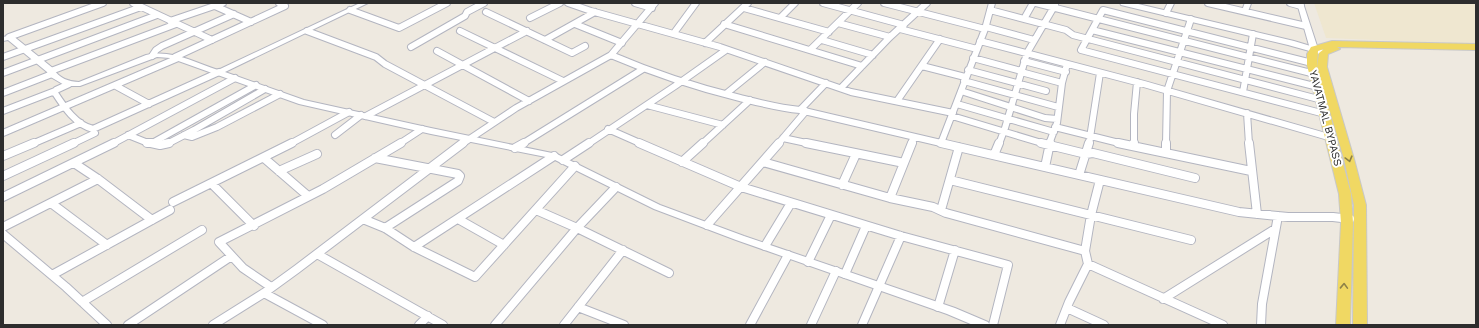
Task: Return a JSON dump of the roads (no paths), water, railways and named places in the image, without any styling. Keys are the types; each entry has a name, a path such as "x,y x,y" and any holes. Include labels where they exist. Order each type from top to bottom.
{"main road":[{"path":"1124,3 1319,51 1332,44 1476,47"},
{"name":"YAVATMAL BYPASS","path":"1343,325 1347,218 1345,194 1312,63 1312,54 1319,51 1332,49 1476,51"},
{"name":"YAVATMAL BYPASS","path":"1319,51 1322,67 1349,159 1360,205 1360,325"}],"street":[{"path":"6,38 102,3"},
{"path":"133,3 212,40"},
{"path":"3,92 223,3"},
{"path":"3,134 116,86 285,6 279,3"},
{"path":"55,91 64,108 80,123 86,128 96,128 365,3"},
{"path":"350,10 400,28 448,3"},
{"path":"411,47 484,3"},
{"path":"530,18 560,3"},
{"path":"568,3 637,24 674,33 841,88 953,114 1003,131 1086,154 1093,154 1195,178"},
{"path":"635,3 653,5"},
{"path":"674,33 696,3"},
{"path":"780,18 795,3"},
{"path":"823,3 851,10 940,40 977,50"},
{"path":"810,50 822,40 858,3"},
{"path":"884,3 1034,40"},
{"path":"841,88 927,3"},
{"path":"941,143 977,50 992,3"},
{"path":"1024,19 1035,3 1055,5 1183,41 1315,74"},
{"path":"1166,13 1171,3"},
{"path":"1210,3 1306,26"},
{"path":"1246,11 1248,3"},
{"path":"1290,3 1300,4 1306,26 1319,51"},
{"path":"213,325 267,290 317,254 468,139 529,100 611,54 653,5"},
{"path":"705,43 746,5 780,18 829,32"},
{"path":"994,155 1008,118 1027,53 1055,5"},
{"path":"215,6 251,22"},
{"path":"3,57 141,7"},
{"path":"990,10 1067,31 1073,36 1322,100"},
{"path":"1312,63 1250,46 1103,10 1081,50 1325,114"},
{"path":"486,12 572,53 585,46"},
{"path":"545,40 595,12"},
{"path":"152,56 159,48 234,14"},
{"path":"3,73 157,15"},
{"path":"1166,152 1167,91 1190,19"},
{"path":"838,23 890,38"},
{"path":"575,24 622,43"},
{"path":"724,24 862,66"},
{"path":"1092,30 1318,87"},
{"path":"307,31 376,57 385,64 494,122"},
{"path":"460,31 563,81"},
{"path":"335,135 364,116 527,31"},
{"path":"1243,92 1253,34"},
{"path":"6,38 69,84"},
{"path":"822,40 873,55"},
{"path":"897,101 940,40"},
{"path":"980,41 1137,82 1332,138"},
{"path":"414,247 559,158 608,130 681,82 726,50"},
{"path":"436,51 529,100"},
{"path":"611,54 643,69 681,82 780,108 803,110 1225,209 1278,216 1347,218 1361,222"},
{"path":"3,111 69,84 80,84 152,56 165,55 219,72 302,102 559,158 657,207 788,255 880,286 984,325"},
{"path":"973,58 1062,82"},
{"path":"1024,61 1066,72"},
{"path":"726,94 765,62"},
{"path":"1045,167 1049,144 1055,126 1062,82 1067,64"},
{"path":"922,66 1014,95 1058,107"},
{"path":"515,148 643,69"},
{"path":"968,70 1046,91"},
{"path":"1079,175 1091,137 1100,73"},
{"path":"3,197 114,143 234,78"},
{"path":"1134,146 1134,114 1137,82"},
{"path":"707,225 763,162 826,83"},
{"path":"116,86 149,104"},
{"path":"128,135 162,145 184,135 261,87"},
{"path":"151,143 261,87"},
{"path":"961,91 1045,118 1055,126"},
{"path":"184,135 192,137 217,127 280,94"},
{"path":"682,162 750,100"},
{"path":"647,104 723,125"},
{"path":"956,104 1008,118 1055,126 1091,137 1251,171"},
{"path":"173,202 264,158 349,112"},
{"path":"1247,113 1251,171 1257,214"},
{"path":"3,156 80,123"},
{"path":"323,325 267,290 230,257 219,242 254,226 308,196 422,129"},
{"path":"608,130 741,187 866,226 1008,265 993,325"},
{"path":"3,176 95,133"},
{"path":"890,198 914,137"},
{"path":"783,138 904,163"},
{"path":"942,210 959,147"},
{"path":"279,171 317,154"},
{"path":"842,185 856,154"},
{"path":"264,158 308,196"},
{"path":"375,158 458,174 460,178 385,228"},
{"path":"763,162 890,198 942,210 946,213 1085,251"},
{"path":"74,163 98,179 152,220"},
{"path":"363,219 385,228 414,247 475,277 575,166"},
{"path":"3,227 98,179"},
{"path":"950,180 1191,240"},
{"path":"1060,325 1088,264 1085,251 1091,215 1100,180"},
{"path":"212,184 254,226"},
{"path":"495,325 577,228 616,187"},
{"path":"51,203 106,245"},
{"path":"765,246 790,203"},
{"path":"52,275 170,210"},
{"path":"536,210 577,228 669,273"},
{"path":"808,262 831,215"},
{"path":"1261,325 1262,304 1278,216"},
{"path":"458,219 504,245"},
{"path":"811,325 866,226"},
{"path":"1163,299 1275,229"},
{"path":"82,302 202,230"},
{"path":"3,234 52,275 107,325"},
{"path":"862,325 901,236"},
{"path":"564,325 622,250"},
{"path":"938,307 954,250"},
{"path":"317,254 443,325"},
{"path":"750,325 788,255"},
{"path":"128,325 230,257"},
{"path":"1088,264 1223,325"},
{"path":"578,307 624,325"},
{"path":"1067,308 1104,325"},
{"path":"419,325 428,316"}]}
